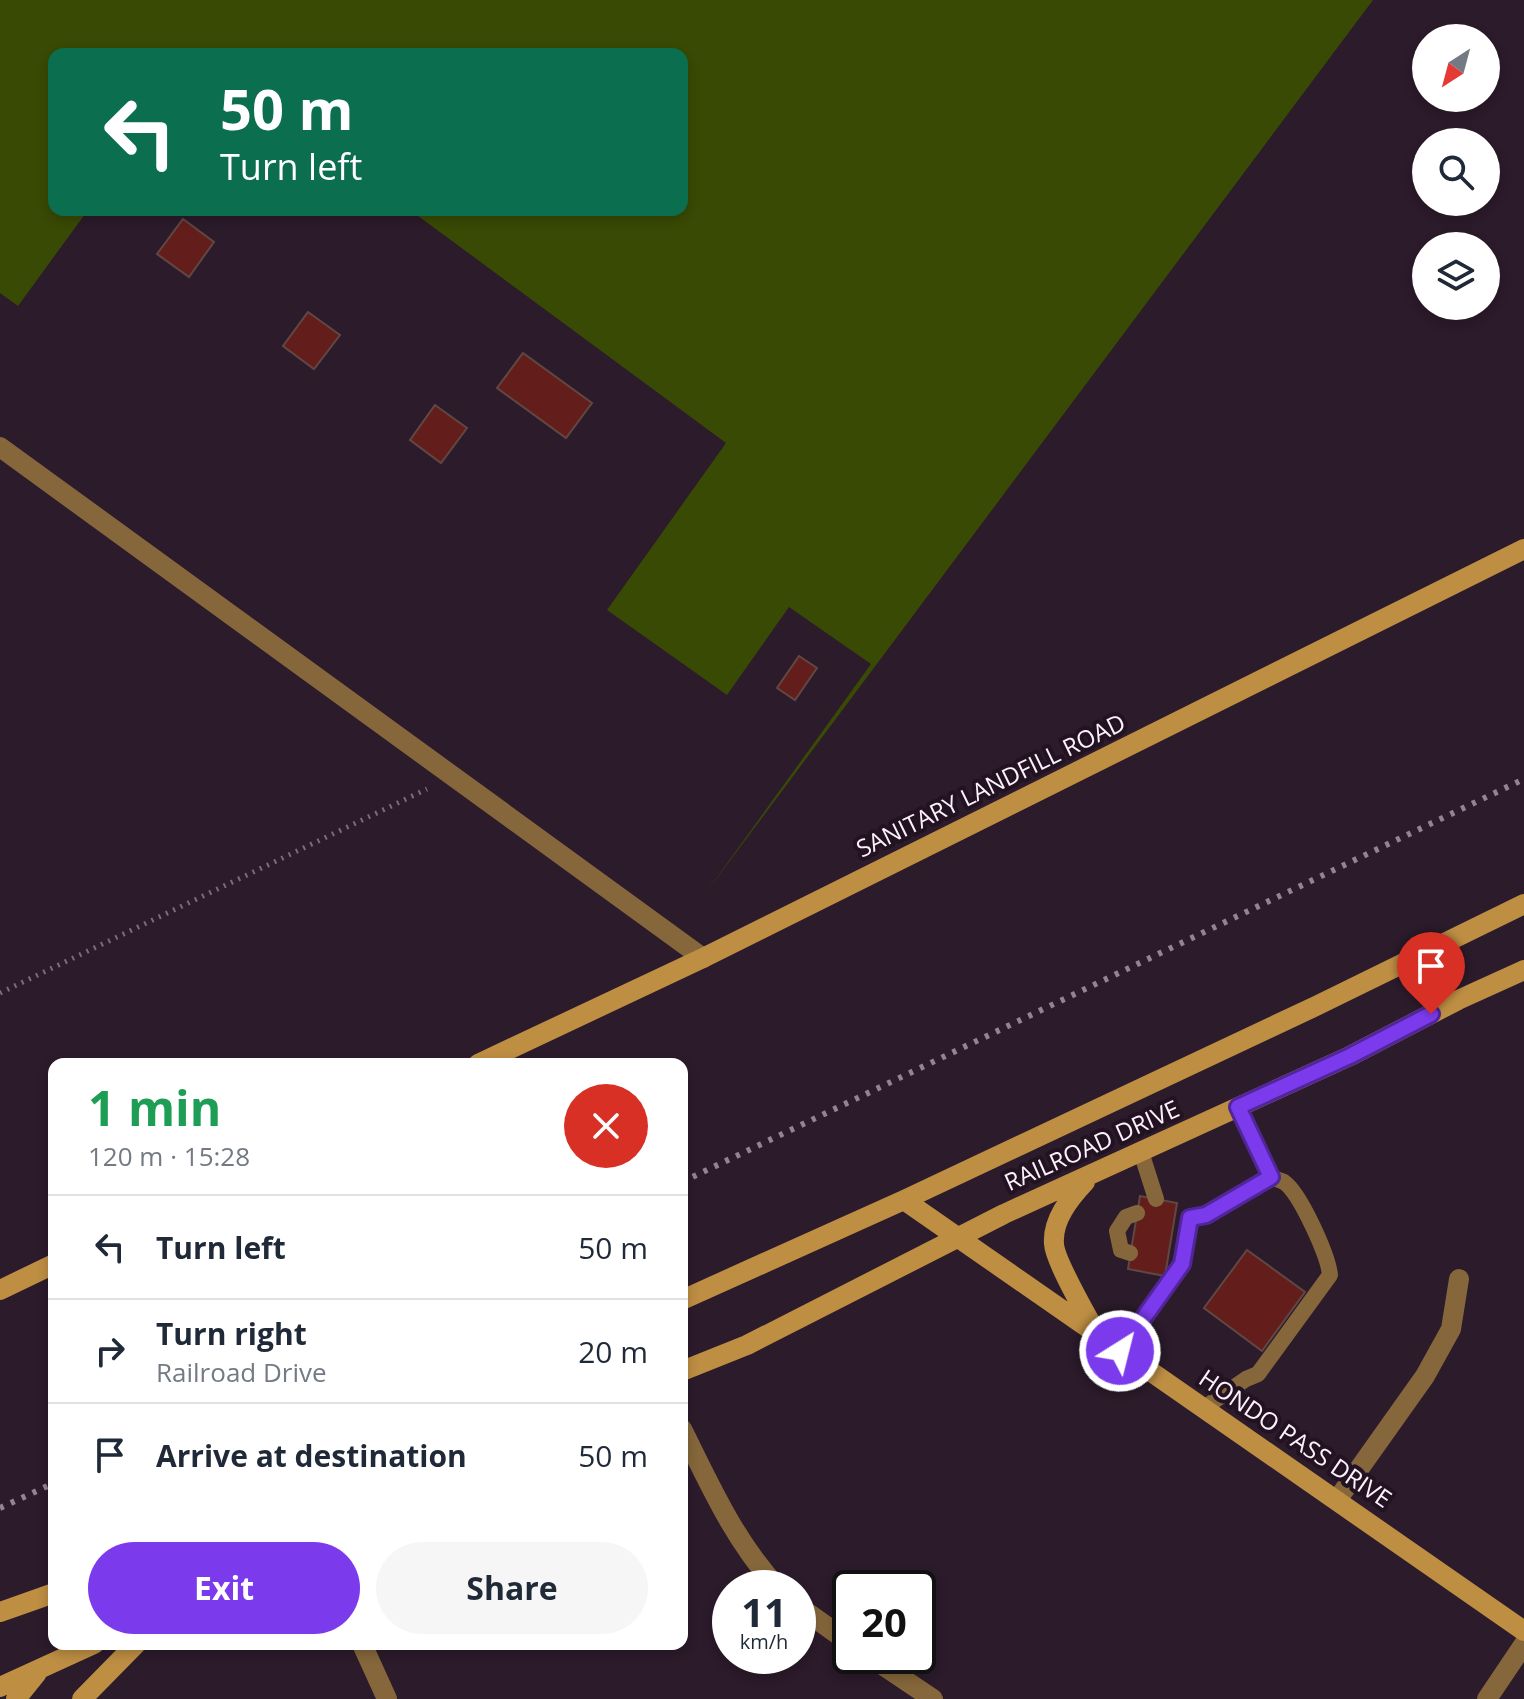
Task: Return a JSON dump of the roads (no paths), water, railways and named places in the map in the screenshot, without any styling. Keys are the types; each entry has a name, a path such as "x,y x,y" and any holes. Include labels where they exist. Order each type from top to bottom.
{"main road":[{"name":"SANITARY LANDFILL ROAD","path":"491,1058 703,958 1524,549"},
{"name":"RAILROAD DRIVE","path":"688,1297 904,1200 1121,1095 1316,1006 1524,904"},
{"name":"RAILROAD DRIVE","path":"688,1369 747,1345 956,1238 1524,970"},
{"path":"1092,1175 1069,1200 1059,1219 1054,1244 1097,1335"},
{"name":"HONDO PASS DRIVE","path":"904,1200 1524,1631"},
{"path":"0,1290 48,1267"},
{"path":"0,1612 48,1595"},
{"path":"16,1699 58,1650"},
{"path":"0,1687 80,1650"},
{"path":"82,1699 130,1650"}],"street":[{"path":"0,447 703,958"},
{"path":"1337,1500 1425,1376 1445,1341 1451,1329 1459,1279"},
{"path":"688,1441 732,1528 761,1570"},
{"path":"1487,1699 1524,1644"},
{"path":"365,1650 387,1699"},
{"path":"896,1674 933,1699"}],"lane":[{"path":"1204,1408 1258,1374 1330,1275 1329,1262 1299,1201 1286,1183 1271,1177 1238,1107"},
{"path":"1141,1152 1156,1199"},
{"path":"1120,1351 1175,1263 1182,1216 1206,1215 1271,1177"},
{"path":"1130,1253 1121,1250 1126,1217 1137,1213"}],"railway":[{"path":"688,1179 1524,779"},
{"path":"0,1508 48,1486"}]}
